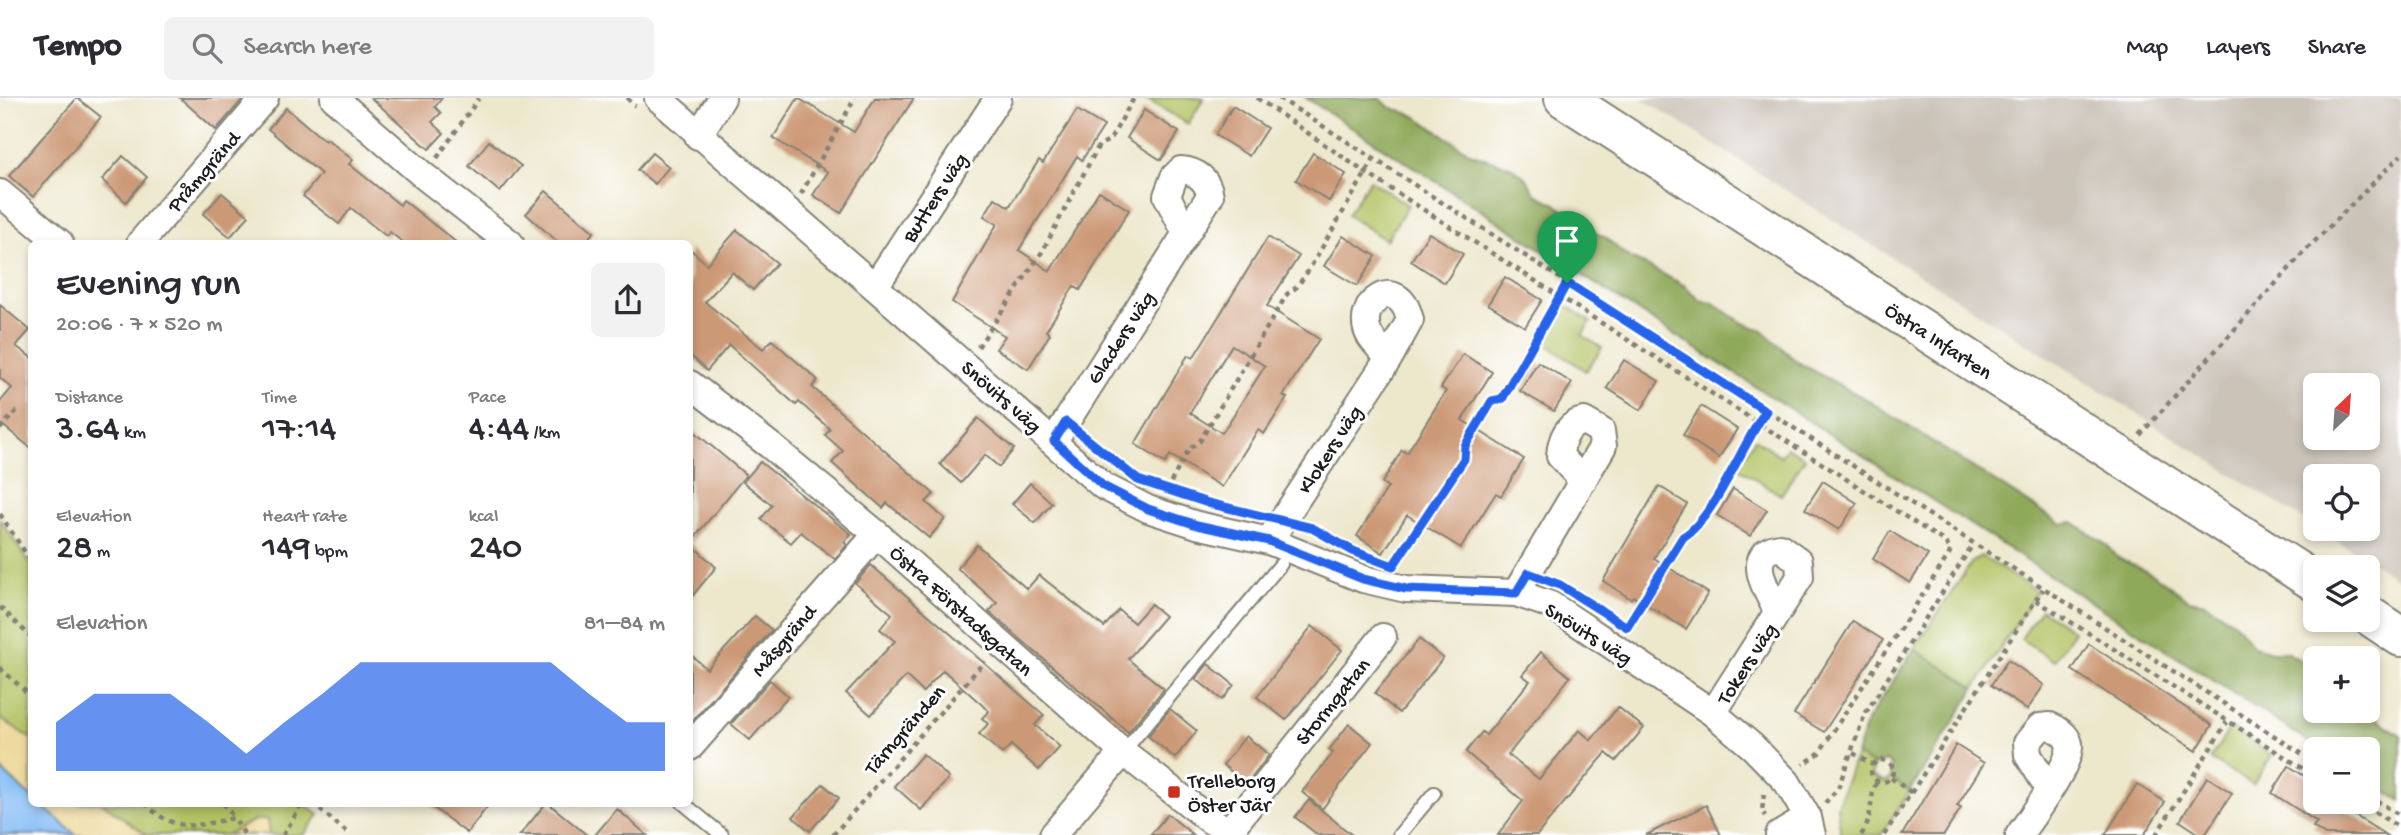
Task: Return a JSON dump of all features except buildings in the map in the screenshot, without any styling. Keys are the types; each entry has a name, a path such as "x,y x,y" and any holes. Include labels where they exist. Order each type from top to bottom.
{"main road":[{"name":"Östra Infarten","path":"1564,98 2303,574"},
{"path":"2380,623 2401,637"}],"street":[{"name":"Pråmgränd","path":"144,240 265,98"},
{"path":"334,98 424,176 506,240"},
{"path":"698,136 722,98"},
{"name":"Butters väg","path":"876,285 992,102"},
{"name":"Snövits väg","path":"648,104 698,136 876,285 1103,486 1148,509 1197,525 1269,541 1363,579 1406,589 1516,593 1550,605 1713,713 1787,782 1819,817"},
{"path":"0,193 56,240"},
{"name":"Gladers väg","path":"1054,441 1186,233"},
{"name":"Klokers väg","path":"1269,541 1389,358"},
{"name":"Östra Förstadsgatan","path":"693,386 772,447 877,534 1123,752 1232,833"},
{"path":"1516,593 1583,481"},
{"name":"Måsgränd","path":"693,744 877,534"},
{"name":"Tokers väg","path":"1713,713 1778,612"},
{"name":"Stormgatan","path":"1232,833 1383,637"},
{"path":"1053,835 1123,752"},
{"path":"2019,835 2049,789"},
{"path":"1774,829 1819,817"}],"lane":[{"path":"1123,752 1281,564"},
{"path":"1399,835 1434,793"},
{"path":"688,807 722,835"}],"path":[{"path":"424,176 479,98"},
{"path":"626,98 648,104"},
{"path":"800,195 855,98"},
{"path":"978,347 1042,252 1099,145 1110,140 1134,98"},
{"path":"1258,98 1366,173 1945,542 1951,550 1948,556 1819,753 1803,765"},
{"path":"1279,98 2303,754"},
{"path":"2120,456 2304,252 2401,155"},
{"path":"1166,491 1189,449 1200,441 1287,294 1297,287 1310,268 1374,159"},
{"path":"790,186 810,203"},
{"path":"1393,566 1464,459 1465,446 1492,401 1502,399 1516,378 1567,283"},
{"path":"968,338 988,355"},
{"path":"0,429 19,408"},
{"path":"1627,627 1683,537 1695,530 1718,496 1766,411"},
{"path":"1156,488 1176,494"},
{"path":"0,514 28,557"},
{"path":"1945,542 1951,530"},
{"path":"1819,817 1839,788 1865,714 1973,544"},
{"path":"1384,564 1404,568"},
{"path":"1884,835 2043,589"},
{"path":"2036,600 2303,769"},
{"path":"0,607 28,634"},
{"path":"1618,621 1638,635"},
{"name":"Tärngränden","path":"833,835 1000,644"},
{"path":"0,668 28,693"},
{"path":"2156,835 2227,722"},
{"path":"1852,752 1873,765"},
{"path":"1796,755 1809,774"},
{"path":"1873,765 1885,761 1891,765 1891,778"},
{"path":"1873,765 1872,776 1877,781 1885,782 1891,778"},
{"path":"1891,778 1912,793"},
{"path":"1861,835 1871,820 1871,793 1877,781"},
{"path":"1761,786 1765,797 1762,811 1774,829"},
{"path":"1819,817 1821,792"},
{"path":"2380,803 2401,816"},
{"path":"150,807 171,823 188,828 234,818"},
{"path":"226,807 245,835"},
{"path":"283,835 300,807"},
{"path":"317,807 349,835"},
{"path":"2377,814 2401,828"}],"shaded area":[{"path":"1641,98 2401,98 2401,581 2380,568 2380,555 2360,555 2337,541 2380,541 2380,464 2303,464 2303,519"}],"green space":[{"path":"1145,98 1204,98 1188,124"},
{"path":"1306,98 1380,98 1389,107 1415,116 1472,154 1512,167 1527,179 1535,194 1556,204 1585,228 1606,238 1625,255 1684,285 1701,301 1713,303 1743,323 1762,330 1797,362 1866,399 2061,524 2073,522 2108,546 2118,558 2153,574 2189,600 2205,603 2234,622 2254,647 2272,652 2287,652 2303,663 2303,723 2380,721 2401,735 2401,801 2380,788 2380,737 2303,738"},
{"path":"1370,180 1408,205 1386,240 1347,215"},
{"path":"1564,304 1591,322 1582,335 1602,348 1586,371 1540,340"},
{"path":"1755,439 1781,456 1787,447 1805,458 1781,495 1737,467"},
{"path":"0,519 28,561 28,737 0,718"},
{"path":"1981,556 2037,591 1975,688 1914,649 1972,562"},
{"path":"2041,609 2074,631 2054,661 2021,639"},
{"path":"1914,649 1975,688 1910,791 1891,778 1891,765 1886,761 1873,765 1856,755 1867,721"},
{"path":"2230,728 2272,755 2253,785 2210,759"},
{"path":"1856,755 1873,765 1872,776 1885,782 1891,778 1910,791 1881,835 1841,835 1837,807"},
{"path":"108,807 309,807 319,815 303,835 269,835 255,820 226,835 147,835"}],"sand":[{"path":"0,718 28,737 28,794 0,769"},
{"path":"44,807 108,807 147,835 76,835"},
{"path":"255,820 267,820 269,835 226,835"}],"water":[{"path":"0,769 28,794 28,807 44,807 76,835 0,835"}],"place":[{"name":"Trelleborg Öster Jär","path":"1174,792"}],"route":[{"path":"1567,283 1766,411 1724,480 1718,496 1695,530 1683,537 1627,627 1560,585 1528,573 1516,593 1406,589 1363,579 1312,556 1269,541 1197,525 1148,509 1103,486 1054,441 1066,422 1138,480 1208,503 1312,528 1353,551 1393,566 1464,459 1465,446 1492,401 1502,399 1516,378 1567,283"}]}
